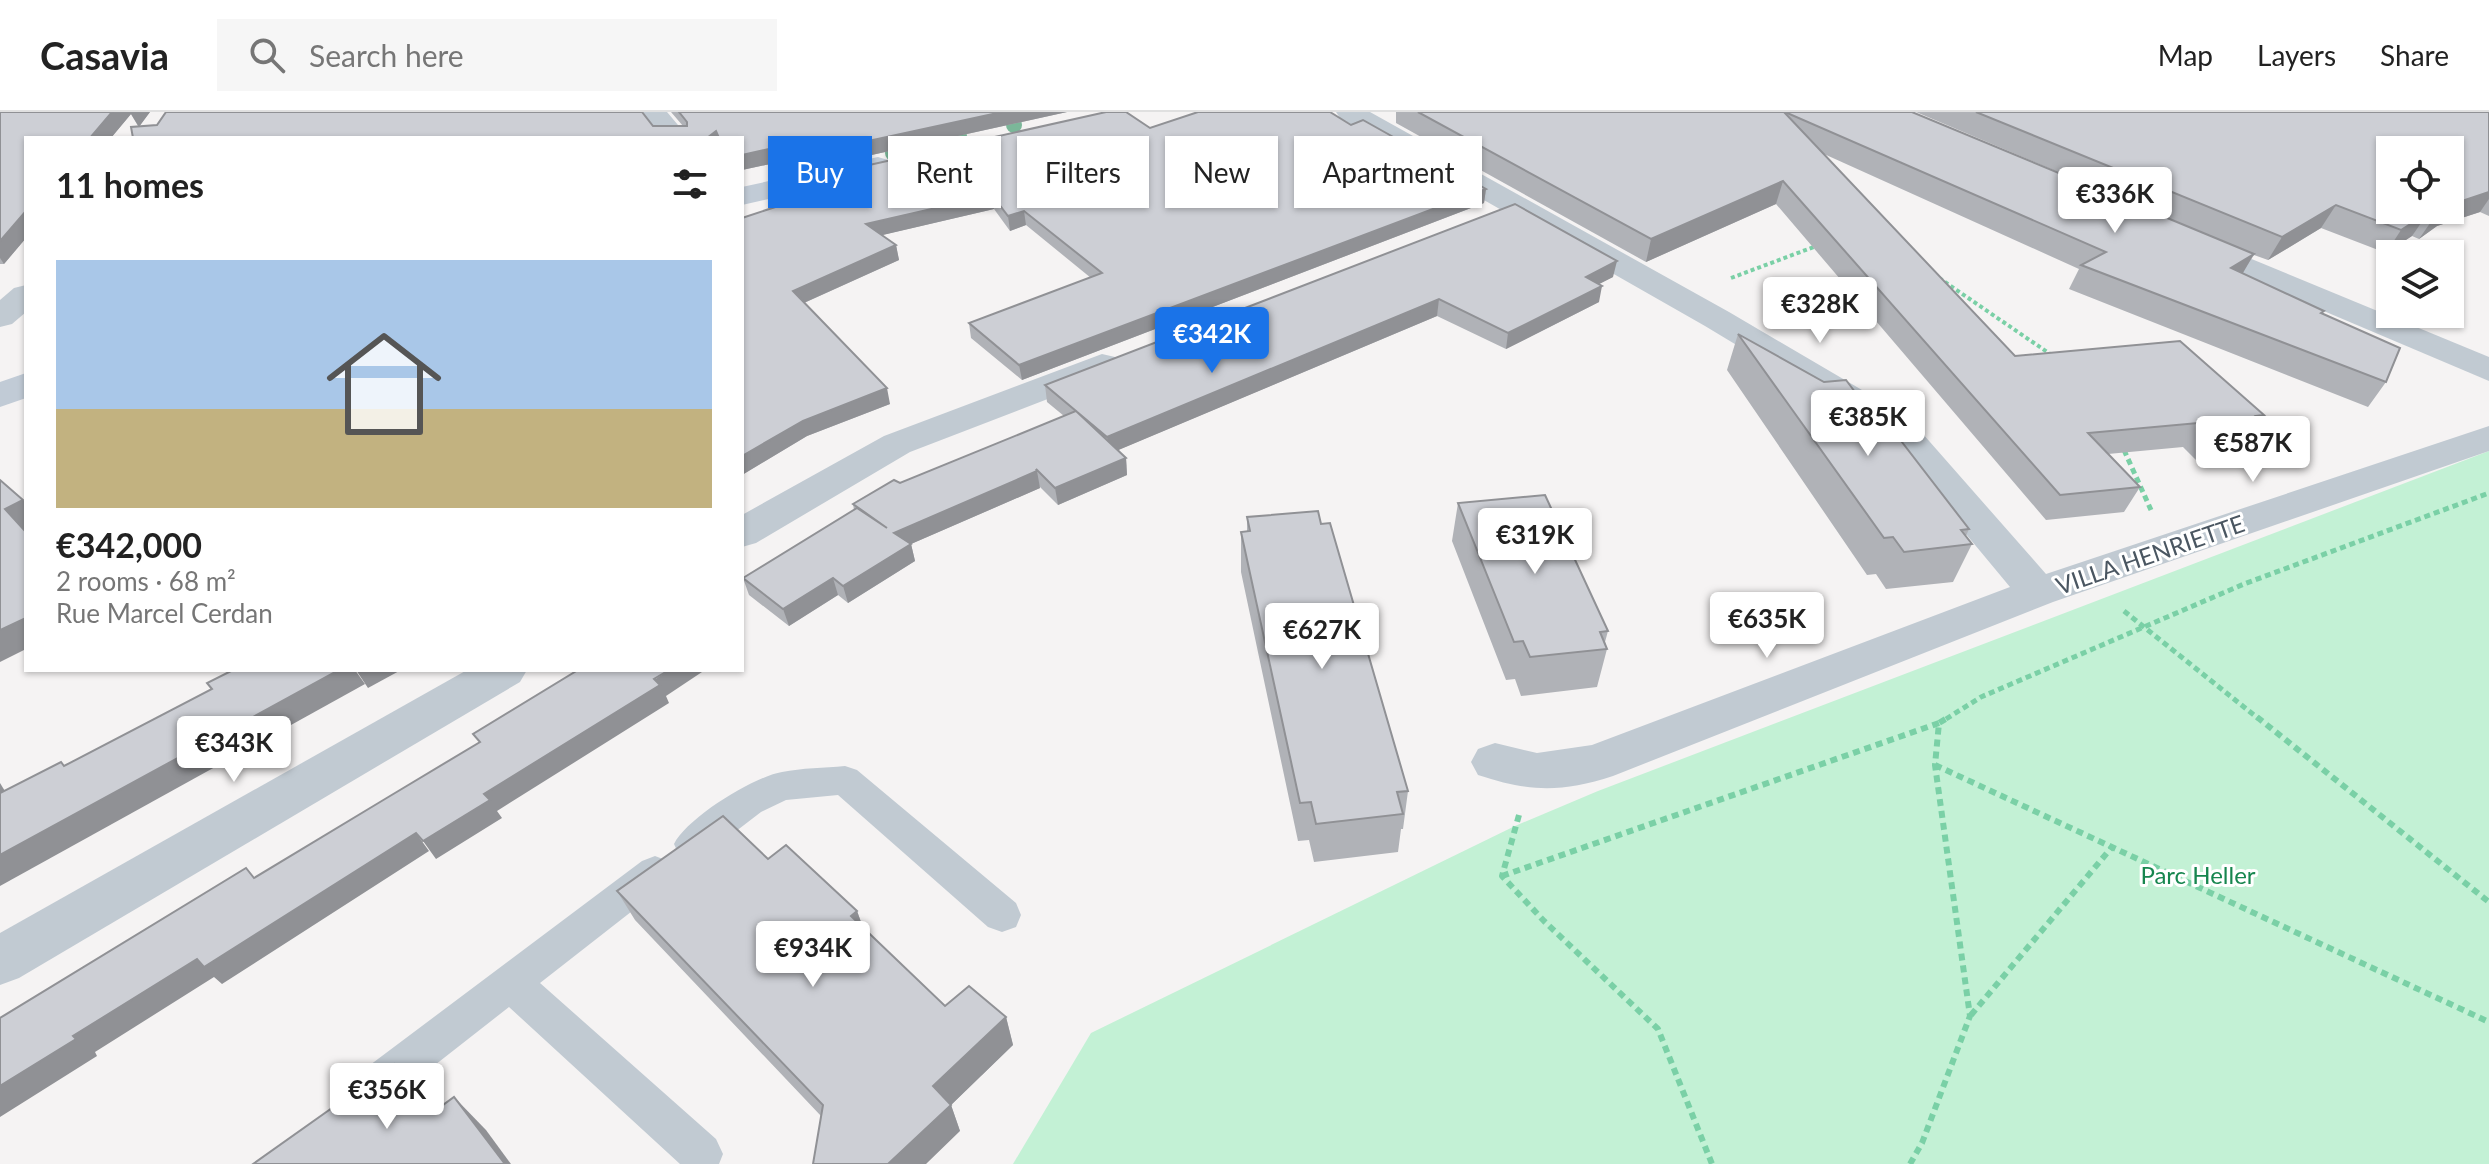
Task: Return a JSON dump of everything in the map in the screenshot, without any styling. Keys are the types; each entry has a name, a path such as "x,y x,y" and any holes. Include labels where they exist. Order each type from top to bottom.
{"main road":[{"path":"744,196 888,163"},
{"path":"0,367 24,359"},
{"path":"0,396 24,385"}],"street":[{"path":"652,112 673,136"},
{"path":"1350,112 1680,298 1895,425 2038,592"},
{"path":"1471,222 1515,205"},
{"path":"2158,229 2489,370"},
{"path":"0,317 24,297"},
{"path":"744,532 897,444 1132,353"},
{"name":"VILLA HENRIETTE","path":"1516,767 1596,763 2038,592 2489,438"},
{"path":"0,961 501,672"}],"lane":[{"path":"336,1116 748,802 781,786 845,780 1002,915"},
{"path":"511,983 701,1154"}],"path":[{"path":"1680,298 1830,242"},
{"path":"1937,276 2055,357"},
{"path":"2119,438 2167,547"},
{"path":"1502,876 1939,723 1981,697 2244,584 2489,493"},
{"path":"2146,628 2489,902"},
{"path":"1939,723 1935,765 1970,1016"},
{"path":"1935,765 2489,1022"},
{"path":"1502,876 1515,826 1516,767"},
{"path":"1910,1164 1922,1143 1970,1016 2112,847"},
{"path":"1502,876 1544,921 1658,1029 1712,1164"}],"green space":[{"name":"Parc Heller","path":"2489,451 2489,1164 1013,1164 1091,1033 1515,826 1598,791"}],"building":[{"path":"0,112 112,112 92,136 24,136 24,213 0,241"},
{"path":"166,112 642,112 653,126 687,126 679,112 1002,112 872,140 872,136 768,136 768,149 744,155 744,136 718,136 716,131 710,136 133,136 131,127 157,125"},
{"path":"1106,112 1126,112 1150,128 1198,112 1330,112 1351,125 1363,120 1392,136 1294,136 1294,208 1436,208 1019,365 969,323 1102,273 1024,211 1008,216 1001,207 999,136"},
{"path":"1418,112 1784,112 2015,356 2180,341 2264,415 2256,416 2270,428 2211,435 2198,423 2088,433 2140,487 2060,495 1783,181 1651,239 1482,147 1482,136 1462,136"},
{"path":"1785,112 1912,112 2254,254 2231,268 2400,348 2386,382 2081,265 2106,252"},
{"path":"1976,112 2489,112 2489,192 2464,200 2464,136 2376,136 2376,220 2336,205 2282,237"},
{"path":"888,161 888,208 936,208 866,224 896,245 793,291 887,388 803,421 744,455 744,217 772,208 872,208 872,164"},
{"path":"1515,204 1617,261 1586,277 1602,286 1508,333 1439,299 1107,437 1045,385"},
{"path":"2385,224 2411,224 2401,230"},
{"path":"1738,334 1824,382 1846,380 1870,412 1878,411 1969,529 1961,530 1972,544 1904,552 1893,537 1884,538"},
{"path":"1076,411 1126,458 1055,488 1036,469 894,533 911,544 843,586 833,578 783,609 744,579 857,508 887,528 853,504 894,480 900,483"},
{"path":"0,480 23,500 5,509 24,530 24,619 0,630"},
{"path":"1545,495 1608,631 1600,632 1607,649 1530,657 1523,641 1514,642 1458,503"},
{"path":"1318,511 1321,524 1330,523 1408,791 1397,792 1403,814 1316,824 1311,802 1300,803 1241,532 1250,531 1247,517"},
{"path":"229,672 335,672 0,855 0,793 61,762 64,766 212,689 207,683"},
{"path":"575,672 666,672 654,679 660,685 484,794 490,800 423,841 416,833 204,967 197,959 73,1036 76,1039 0,1086 0,1018 246,868 254,878 480,742 473,734"},
{"path":"723,816 768,859 786,845 857,911 851,916 945,1006 969,986 1006,1017 933,1086 951,1105 888,1164 813,1164 823,1105 617,891"},
{"path":"394,1064 432,1113 454,1097 505,1164 253,1164"}]}
